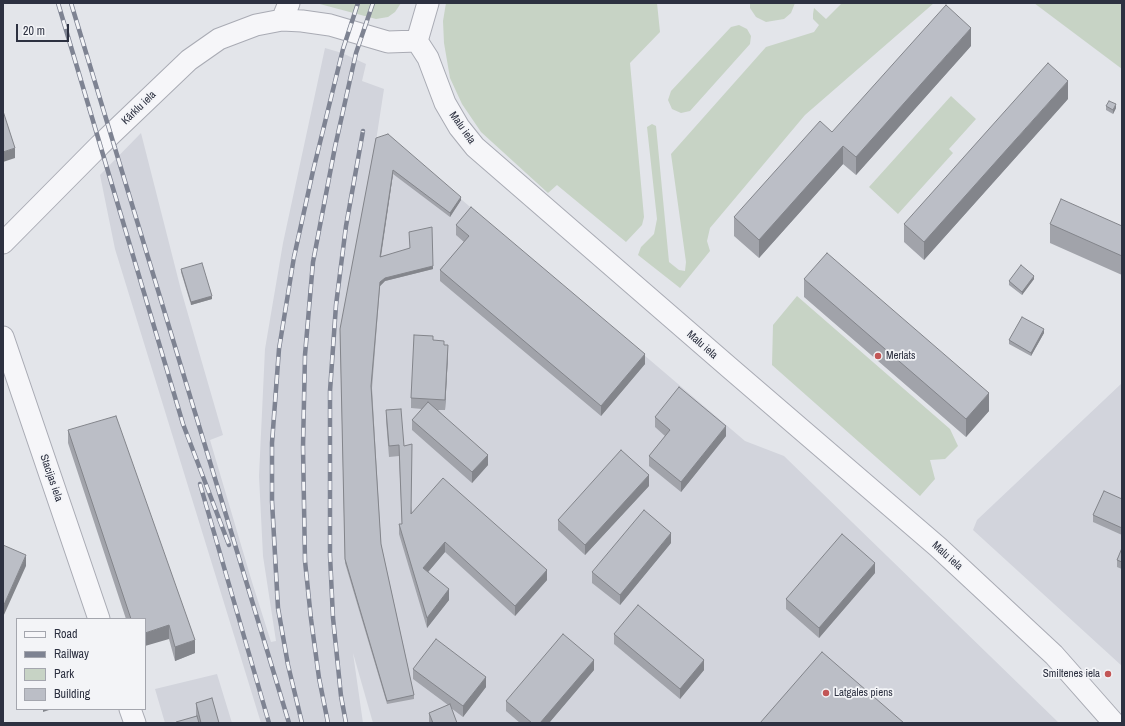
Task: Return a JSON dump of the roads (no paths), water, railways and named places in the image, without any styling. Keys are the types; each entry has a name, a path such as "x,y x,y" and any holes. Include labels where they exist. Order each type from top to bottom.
{"street":[{"path":"286,12 302,21 330,25 388,42 417,41 428,3"},
{"name":"Kārklu iela","path":"3,243 100,145 189,60 219,39 256,26 286,12"},
{"name":"Malu iela","path":"417,41 428,58 445,103 459,127 475,147 725,365 938,547 1054,655 1114,723"},
{"name":"Stacijas iela","path":"3,337 100,618"},
{"path":"130,710 135,723"}],"railway":[{"path":"58,3 183,424 229,545"},
{"path":"71,3 289,723"},
{"path":"302,723 288,665 278,608 272,501 272,443 279,349 294,257 313,171 343,49 358,3"},
{"path":"328,723 319,678 305,561 303,447 305,355 313,262 335,147 356,53 373,3"},
{"path":"346,723 341,696 333,618 330,555 330,391 336,305 346,226 363,131"},
{"path":"200,484 269,723"}],"place":[{"name":"Merlats","path":"878,356"},
{"name":"Smiltenes iela","path":"1108,674"},
{"name":"Latgales piens","path":"826,693"}]}
